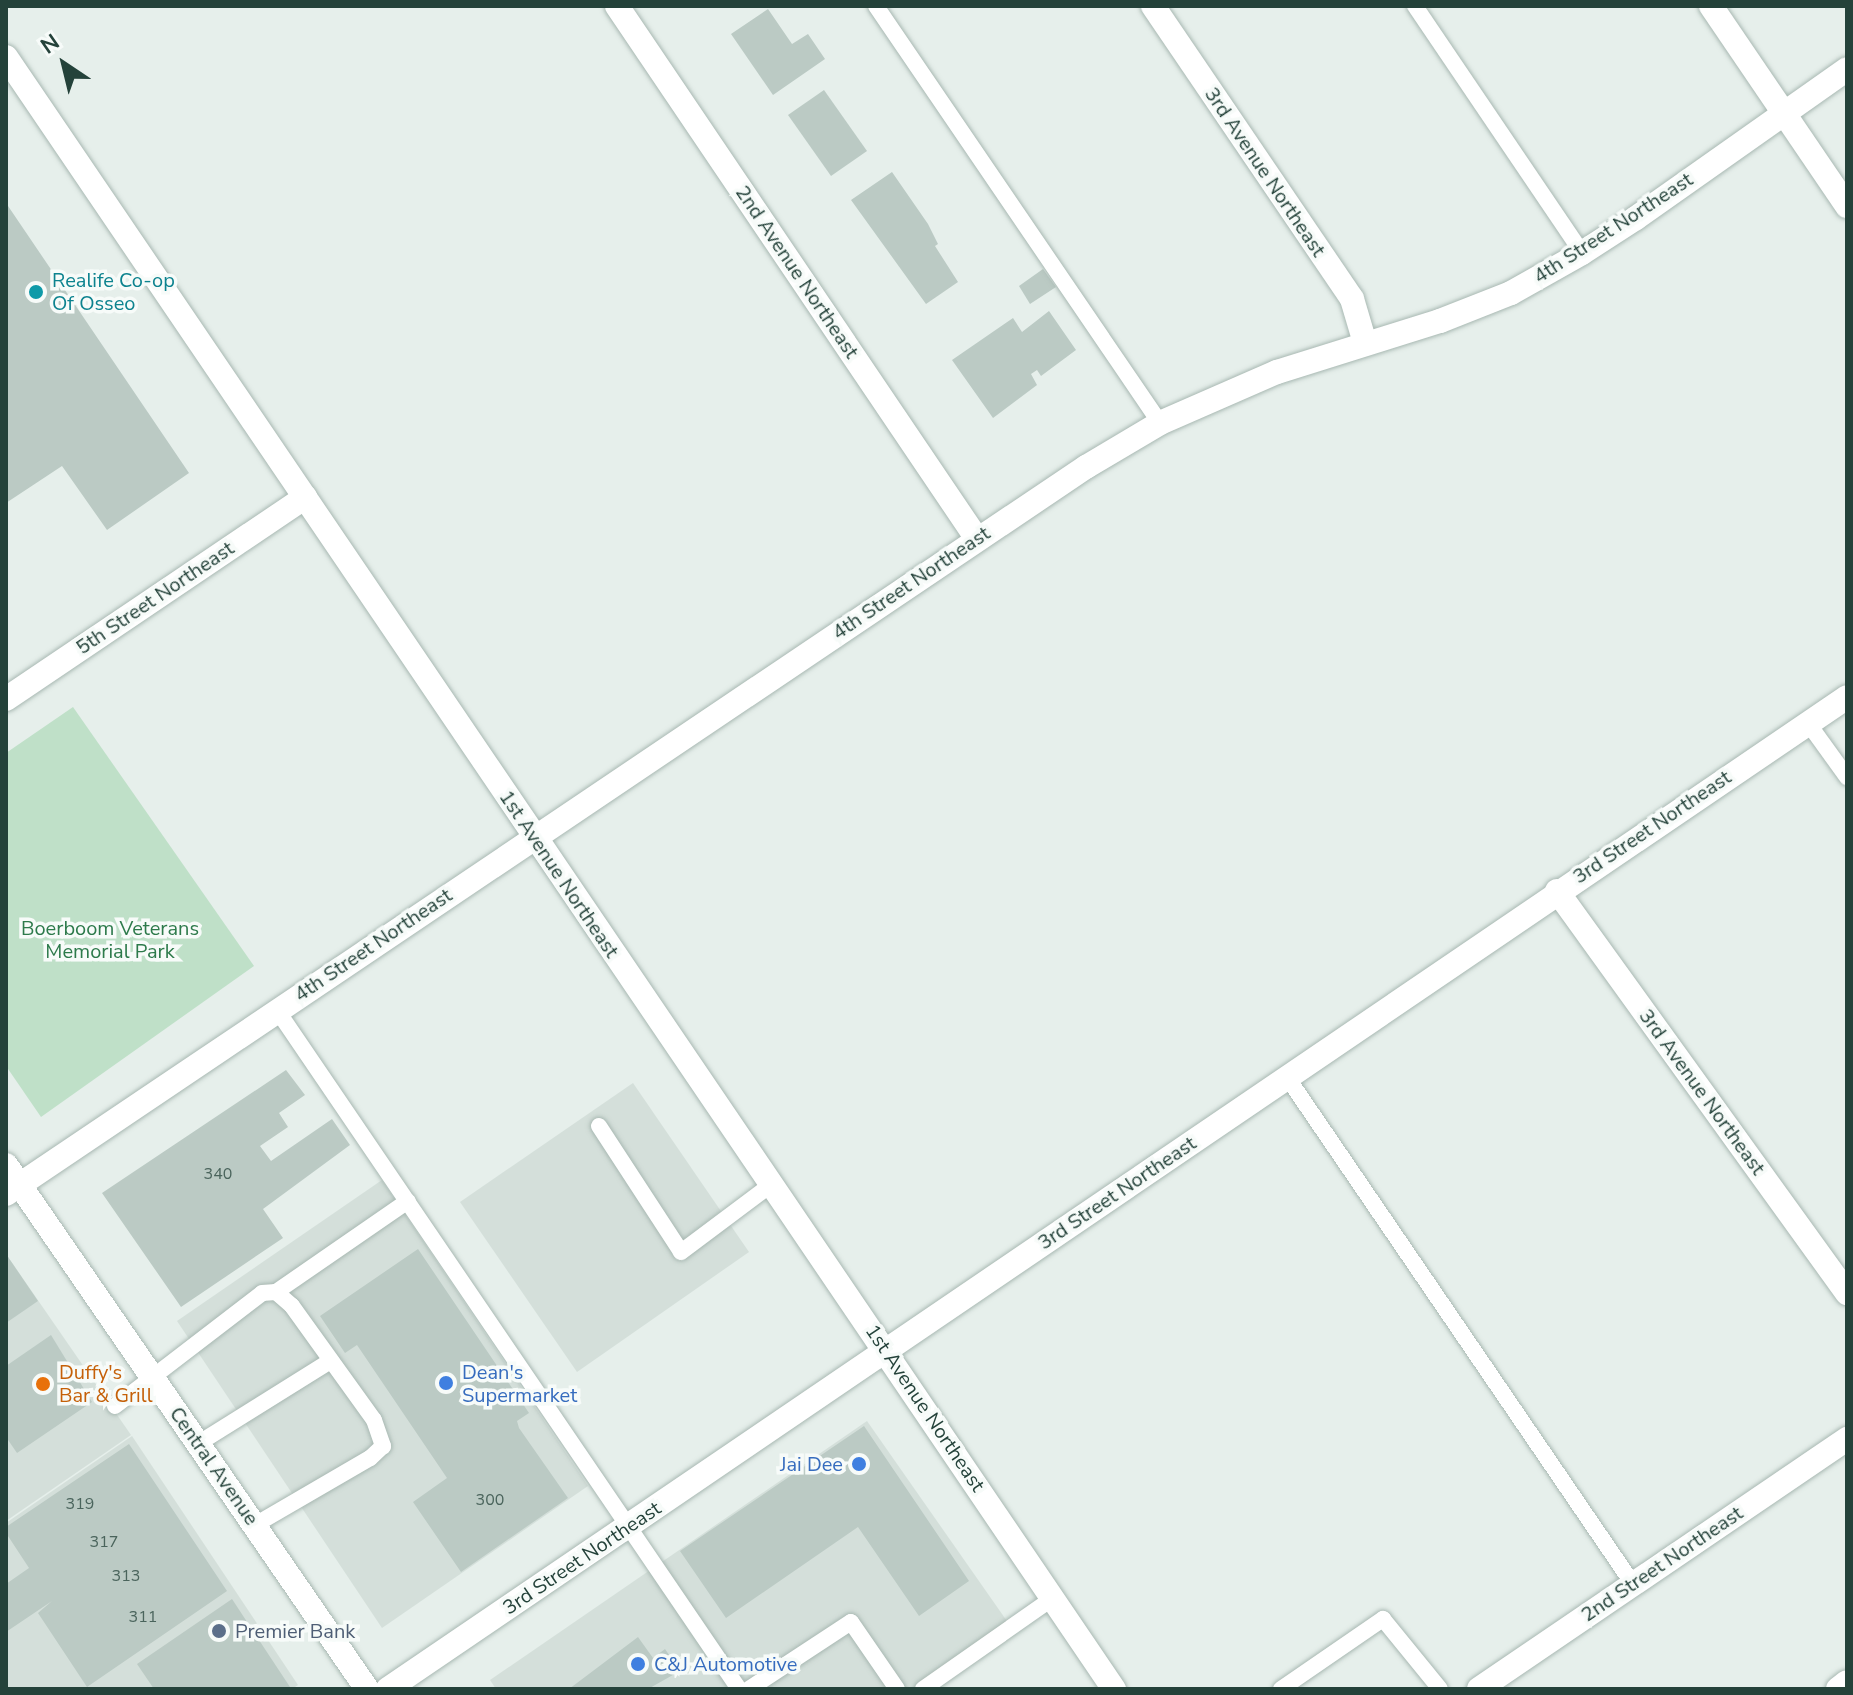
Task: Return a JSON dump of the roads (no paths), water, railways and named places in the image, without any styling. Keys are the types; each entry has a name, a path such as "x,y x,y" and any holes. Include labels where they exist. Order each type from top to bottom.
{"street":[{"name":"2nd Avenue Northeast","path":"617,6 977,539"},
{"name":"3rd Avenue Northeast","path":"1153,6 1352,299 1365,343"},
{"path":"1711,6 1847,206"},
{"name":"1st Avenue Northeast","path":"6,57 532,837 887,1351 1114,1689"},
{"name":"4th Street Northeast","path":"11,1181 277,1010 1086,467 1160,423 1277,372 1440,321 1497,298 1582,253 1847,69"},
{"name":"5th Street Northeast","path":"6,699 305,497"},
{"name":"3rd Street Northeast","path":"388,1689 1557,891 1847,697"},
{"name":"3rd Avenue Northeast","path":"1557,891 1847,1293"},
{"name":"Central Avenue","path":"11,1181 199,1443 367,1689"},
{"name":"2nd Street Northeast","path":"1479,1689 1847,1439"},
{"path":"1838,1689 1847,1682"}],"lane":[{"path":"876,6 1160,423"},
{"path":"1415,6 1582,253"},
{"path":"1808,723 1847,777"},
{"path":"277,1010 739,1689"},
{"path":"1287,1077 1633,1584"},
{"path":"599,1126 681,1252 772,1184"},
{"path":"115,1406 262,1293 276,1292 408,1201"},
{"path":"255,1525 370,1458 383,1446 374,1420 292,1306 276,1292"},
{"path":"199,1443 330,1361"},
{"path":"923,1689 1053,1598"},
{"path":"1281,1689 1383,1619 1440,1689"},
{"path":"749,1689 851,1622 897,1689"}],"place":[{"name":"Realife Co-op Of Osseo","path":"36,292"},
{"name":"Dean's Supermarket","path":"446,1383"},
{"name":"Duffy's Bar & Grill","path":"43,1384"},
{"name":"Jai Dee","path":"859,1464"},
{"name":"Premier Bank","path":"219,1631"},
{"name":"C&J Automotive","path":"638,1664"}],"park label":[{"name":"Boerboom Veterans Memorial Park","path":"110,940"}]}
